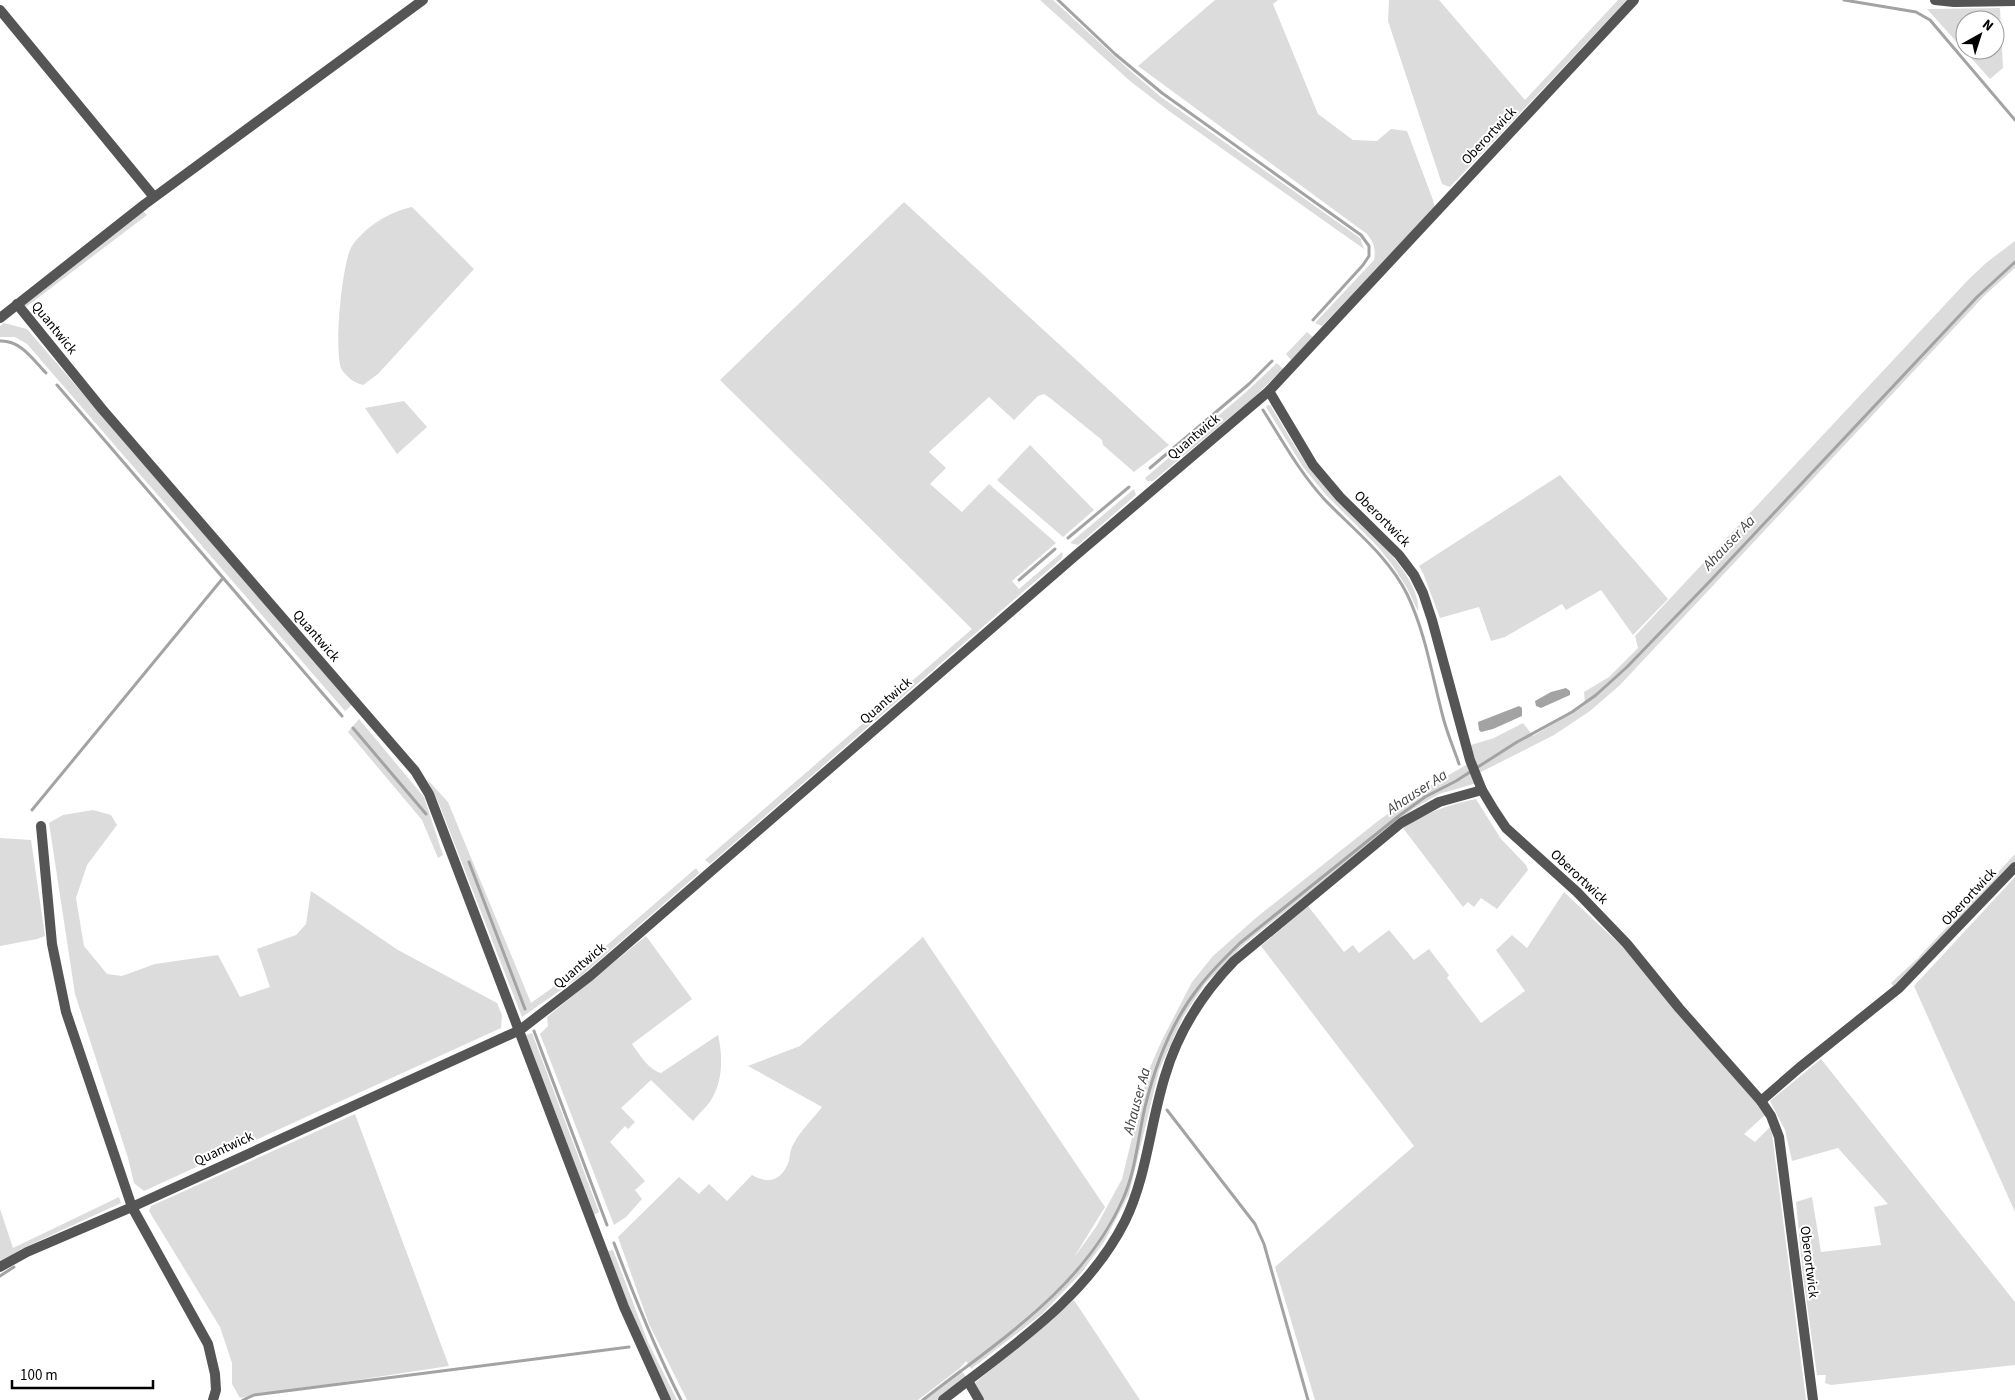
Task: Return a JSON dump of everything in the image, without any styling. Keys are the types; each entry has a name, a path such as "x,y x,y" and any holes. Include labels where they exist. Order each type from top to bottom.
{"street":[{"name":"Quantwick","path":"0,318 154,197 423,0"},
{"name":"Oberortwick","path":"1634,0 1270,391 1313,465 1340,497 1399,555 1414,575 1423,593 1432,620 1470,760 1482,790 1506,828 1577,892 1621,937 1679,1008 1761,1101 1771,1116 1780,1137 1813,1400"},
{"path":"1935,0 1954,2 2015,1"},
{"path":"0,10 154,197"},
{"name":"Quantwick","path":"17,304 102,409 415,772 429,794 441,821 624,1307 666,1400"},
{"name":"Quantwick","path":"0,1267 27,1252 132,1207 520,1030 590,976 1068,562 1270,391"},
{"path":"943,1400 1044,1321 1094,1268 1115,1239 1134,1199 1142,1175 1165,1076 1174,1050 1187,1021 1218,977 1234,961 1401,823 1439,802 1482,790"},
{"path":"41,826 52,944 66,1012 132,1207 208,1344 215,1374 216,1390 213,1400"},
{"name":"Oberortwick","path":"1761,1101 1799,1068 1900,988 2015,867"},
{"path":"968,1380 979,1400"}],"shaded area":[{"path":"1040,0 1053,0 1161,97 1360,238 1364,249 1169,111 1130,81"},
{"path":"1215,0 1278,0 1273,4 1318,114 1353,140 1377,141 1391,129 1407,131 1433,200 1435,208 1322,326 1315,323 1374,260 1375,249 1367,234 1138,66"},
{"path":"1389,0 1439,0 1525,100 1618,0 1627,0 1450,187 1442,184 1388,21"},
{"path":"2000,8 2000,10 1955,10 1955,40 1927,9"},
{"path":"1973,60 2003,60 2003,68 1990,79"},
{"path":"904,202 1169,445 1134,472 1103,445 1102,440 1044,394 1038,396 1014,420 989,397 929,452 946,468 930,484 962,512 989,484 1056,543 1012,581 1019,589 1062,552 1061,559 710,864 705,860 972,629 720,380"},
{"path":"412,207 474,269 378,374 363,385 346,375 339,361 340,308 348,255 352,246 371,226 395,212"},
{"path":"142,210 147,215 26,307 23,303"},
{"path":"2015,241 2015,268 1985,295 1620,685 1590,711 1554,735 1479,773 1471,745 1494,738 1523,723 1533,736 1585,705 1584,692 1609,677 1638,648 1635,636 1968,280 1986,263"},
{"path":"4,323 27,329 352,705 345,711 27,344 15,337 0,337 0,326"},
{"path":"1307,332 1313,337 1291,360 1286,354"},
{"path":"1277,363 1283,369 1252,399 1153,481 1147,481 1145,478 1246,392"},
{"path":"404,401 427,427 397,454 365,408"},
{"path":"1270,405 1307,464 1392,555 1416,594 1418,611 1407,588 1378,547 1326,495 1303,467 1266,407"},
{"path":"1030,445 1094,510 1063,537 997,480"},
{"path":"1560,475 1668,599 1633,635 1601,590 1566,610 1562,604 1505,637 1491,641 1479,607 1440,618 1419,566"},
{"path":"1134,489 1136,495 1078,545 1070,543"},
{"path":"1566,688 1570,691 1570,695 1541,708 1536,706 1535,701 1551,692"},
{"path":"1519,706 1522,708 1522,716 1493,729 1481,732 1479,730 1478,722"},
{"path":"359,719 424,797 443,855 438,858 422,820 348,732"},
{"path":"1468,764 1477,783 1439,794 1413,809 1243,945 1205,984 1183,1017 1159,1070 1129,1194 1104,1242 1082,1272 1042,1314 971,1369 966,1361 960,1368 918,1400 687,1400 649,1324 618,1237 679,1177 699,1194 709,1184 727,1201 752,1175 764,1180 770,1180 783,1173 796,1140 822,1107 748,1066 800,1046 923,937 1105,1207 1073,1259 1096,1227 1122,1179 1148,1072 1192,982 1213,956 1257,917 1378,821 1417,793"},
{"path":"427,779 448,802 531,1003 584,965 696,868 699,873 581,976 522,1017 439,804"},
{"path":"1476,799 1501,839 1526,865 1528,870 1497,909 1481,898 1474,907 1468,902 1463,907 1403,828 1421,817 1438,810"},
{"path":"93,810 111,815 117,825 87,865 76,898 84,946 107,974 122,976 155,964 218,955 240,997 270,987 257,949 296,935 306,924 311,891 398,950 497,1003 502,1015 501,1028 144,1191 134,1183 128,1158 75,994 49,823 63,815"},
{"path":"0,838 31,840 45,936 0,946"},
{"path":"2015,854 2015,863 1894,987 1891,983 1917,959"},
{"path":"2015,877 2015,1212 1914,986"},
{"path":"1564,892 1626,950 1766,1112 1744,1134 1755,1142 1771,1126 1806,1400 1315,1400 1275,1267 1414,1146 1261,946 1308,906 1344,952 1353,945 1359,953 1389,930 1414,960 1429,949 1449,975 1447,978 1481,1023 1525,991 1496,950 1512,935 1527,948"},
{"path":"646,936 692,999 632,1044 648,1065 661,1073 718,1035 721,1051 721,1068 715,1093 693,1121 651,1080 621,1108 635,1122 628,1129 625,1126 610,1142 645,1181 635,1190 642,1199 626,1217 614,1225 540,1034 548,1026 547,1017"},
{"path":"532,1033 599,1212 594,1215 526,1035"},
{"path":"1821,1059 2015,1302 2015,1365 1831,1385 1825,1383 1826,1375 1817,1375 1803,1276 1796,1202 1812,1197 1821,1252 1881,1245 1874,1207 1888,1204 1838,1148 1792,1161 1785,1130 1770,1101"},
{"path":"355,1114 449,1366 240,1398 232,1384 232,1363 220,1327 149,1211 151,1206"},
{"path":"119,1197 121,1203 21,1249 0,1262 0,1209 13,1248"},
{"path":"613,1250 648,1342 677,1400 671,1400 639,1333 607,1251"},
{"path":"1074,1300 1140,1400 984,1400 975,1383"},
{"path":"960,1369 967,1378 939,1400 920,1400"}],"waterway":[{"path":"1058,0 1115,54 1162,93 1361,235 1369,246 1369,256 1313,320"},
{"path":"1844,0 1916,12 1930,20 2015,120"},
{"name":"Ahauser Aa","path":"923,1400 1036,1311 1086,1260 1106,1231 1127,1188 1134,1165 1149,1091 1159,1060 1189,1000 1219,964 1240,943 1425,797 1456,781 1517,742 1572,712 1596,695 1627,667 1712,579 1977,297 2015,262"},
{"path":"0,341 20,347 46,373"},
{"path":"1150,468 1249,384 1272,361"},
{"path":"57,385 342,716"},
{"path":"1263,410 1307,479 1325,500 1380,555 1407,594 1424,640 1445,723 1459,764"},
{"path":"1068,538 1129,487"},
{"path":"1019,580 1055,549"},
{"path":"32,810 223,578"},
{"path":"353,728 426,814"},
{"path":"469,862 525,1009"},
{"path":"534,1031 607,1225"},
{"path":"1167,1110 1255,1224 1264,1244 1308,1400"},
{"path":"614,1243 645,1322 681,1400"},
{"path":"0,1276 14,1267"},
{"path":"243,1400 254,1395 629,1347"}]}
